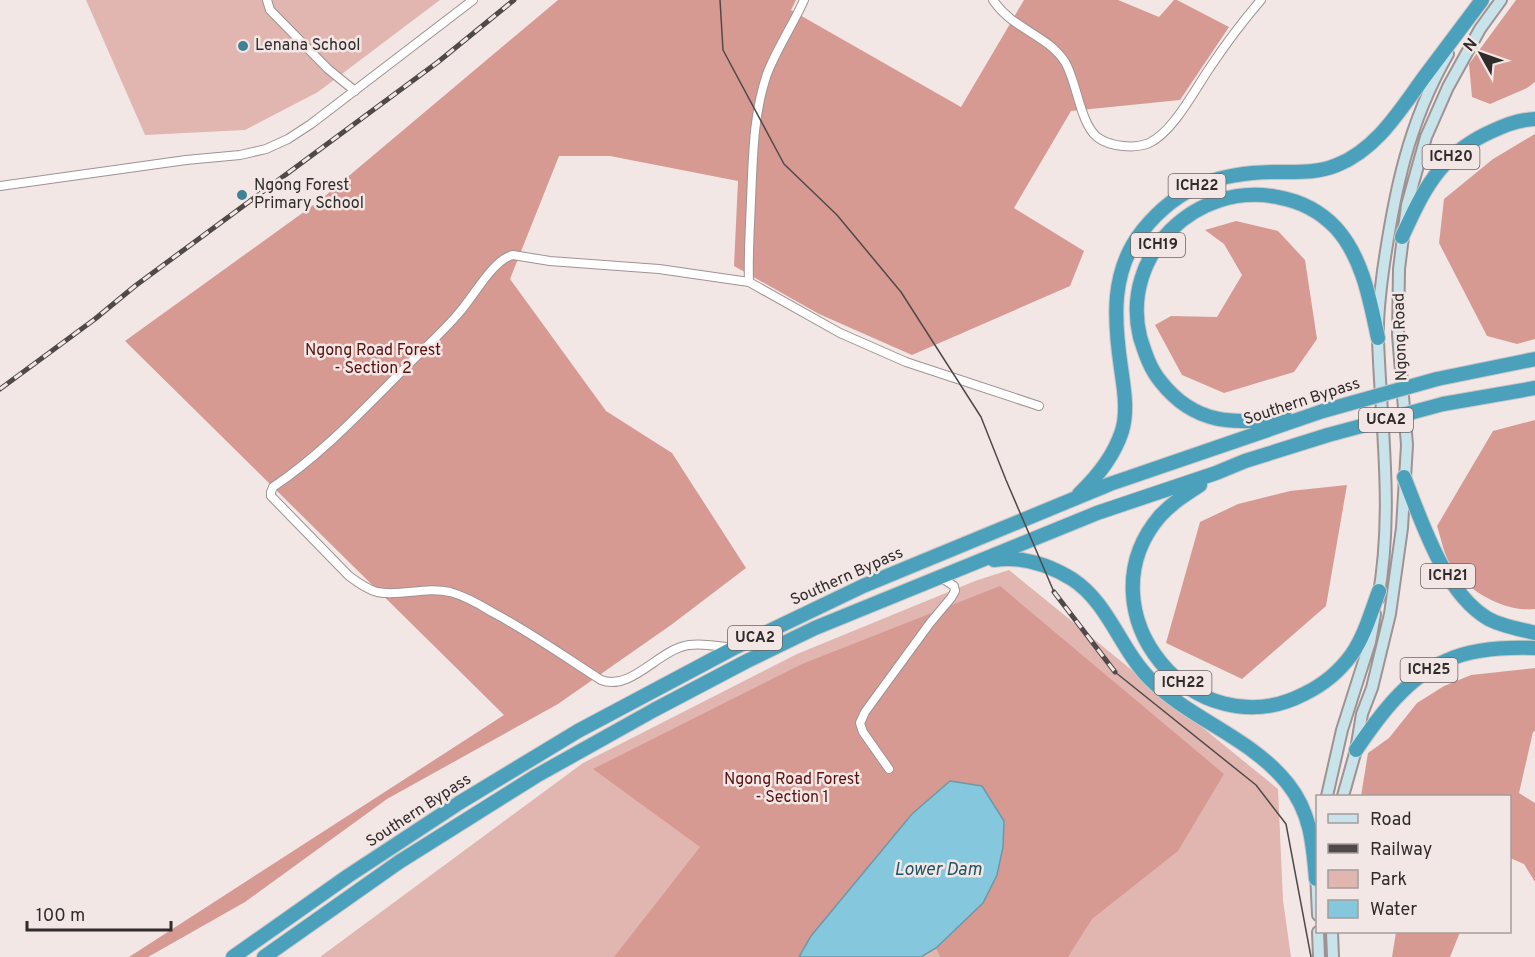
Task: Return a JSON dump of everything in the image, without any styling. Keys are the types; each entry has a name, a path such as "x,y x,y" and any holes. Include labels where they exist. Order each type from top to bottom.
{"highway":[{"name":"ICH22","path":"1073,500 1090,483 1113,453 1122,429 1125,388 1115,327 1120,274 1129,252 1152,218 1174,199 1210,180 1245,173 1309,172 1336,166 1356,156 1390,124 1482,0"},
{"name":"ICH20","path":"1402,237 1425,188 1459,149 1504,125 1522,119 1535,119"},
{"name":"ICH19","path":"1323,411 1254,422 1223,421 1193,410 1165,387 1154,373 1143,348 1137,311 1138,292 1143,274 1151,256 1170,229 1194,211 1230,197 1248,194 1289,199 1308,206 1337,229 1353,255 1366,288 1378,338"},
{"name":"Southern Bypass","path":"233,957 348,876 459,803 578,731 734,648 863,586 1149,470 1323,411 1437,379 1535,359"},
{"name":"Southern Bypass","path":"264,957 399,862 536,776 700,684 815,628 1097,513 1245,461 1328,435 1443,404 1533,389"},
{"name":"ICH22","path":"1216,473 1183,495 1159,517 1145,540 1135,572 1134,603 1146,642 1161,665 1177,679 1195,692 1222,704 1242,708 1272,706 1294,699 1319,687 1352,653 1361,637 1379,591"},
{"name":"ICH21","path":"1404,477 1444,570 1467,602 1488,619 1535,633"},
{"path":"971,564 1005,558 1023,560 1074,580 1104,611 1132,660 1149,679 1180,704 1254,753 1275,770 1288,785 1301,806 1311,832 1316,879"},
{"name":"ICH25","path":"1356,750 1372,727 1403,691 1424,673 1447,660 1468,653 1535,648"}],"main road":[{"name":"Ngong Road","path":"1327,795 1342,730 1370,642 1385,539 1387,481 1378,338 1378,299 1389,228 1401,169 1429,88 1482,0"},
{"name":"Ngong Road","path":"1343,795 1356,750 1362,714 1382,650 1397,575 1407,445 1398,335 1402,237 1407,205 1436,112 1464,56 1501,0"},
{"path":"1318,933 1319,957"},
{"path":"1332,933 1332,957"}],"street":[{"path":"267,0 270,10 328,69 355,91"},
{"path":"0,186 186,160 240,155 266,149 288,140 311,124 473,0"},
{"path":"749,282 748,248 756,117 773,59 804,0"},
{"path":"993,0 1010,20 1051,46 1064,62 1076,85 1086,120 1097,136 1124,148 1149,143 1171,127 1240,25 1261,0"},
{"path":"734,648 689,645 667,654 622,682 611,684 601,680 522,628 450,592 420,590 398,594 376,591 363,586 349,576 272,496 271,492 273,487 315,457 355,420 458,316 495,265 506,256 513,255 559,261 615,264 749,282 840,333 906,362 1038,406"},
{"path":"889,769 863,732 860,723 865,712 955,591 950,582 939,576"}],"green space":[{"name":"Lenana School","path":"86,0 440,0 318,92 245,130 145,135"},
{"name":"Ngong Road Forest - Section 2","path":"558,0 796,0 791,10 961,107 1024,0 1118,0 1159,17 1174,0 1177,0 1229,27 1180,100 1071,111 1014,208 1084,251 1070,286 912,355 819,314 734,266 738,181 610,156 559,156 510,279 606,411 672,453 746,568 671,625 558,704 387,799 245,902 148,957 129,957 504,715 125,341 319,201"},
{"path":"1516,0 1535,0 1535,82 1527,88 1490,104 1472,97 1469,64"},
{"path":"1535,134 1535,339 1517,344 1487,336 1439,243 1444,199 1493,159"},
{"path":"1236,221 1278,231 1305,260 1317,339 1294,372 1224,393 1182,375 1155,325 1171,316 1217,317 1242,275 1224,244 1205,230"},
{"path":"1535,420 1535,609 1524,609 1500,604 1467,584 1449,562 1437,526 1493,431"},
{"path":"1347,485 1326,606 1242,679 1166,643 1200,522 1238,504 1290,491"},
{"path":"1009,570 1278,789 1283,900 1291,957 320,957 583,763 797,654 975,581"},
{"name":"Ngong Road Forest - Section 1","path":"1000,586 1224,774 1178,851 1092,919 1068,957 940,957 936,948 983,903 912,814 811,936 799,957 614,957 700,847 593,769 802,664"},
{"path":"1535,668 1535,731 1519,793 1535,803 1535,882 1524,864 1511,858 1511,795 1361,795 1368,753 1389,738 1417,703 1444,686 1471,675"},
{"path":"1396,933 1460,933 1450,957 1392,957"}],"water":[{"name":"Lower Dam","path":"950,781 982,786 1004,821 1003,847 997,875 983,903 936,948 921,957 799,957 811,936 912,814"}],"tram line":[{"path":"720,0 723,50 784,164 837,215 901,292 981,417 1054,592"},
{"path":"1115,672 1256,785 1286,824 1311,957"}],"railway":[{"path":"0,389 438,62 514,0"},
{"path":"1054,592 1115,672"}],"place":[{"name":"Lenana School","path":"243,46"},
{"name":"Ngong Forest Primary School","path":"242,195"}]}
